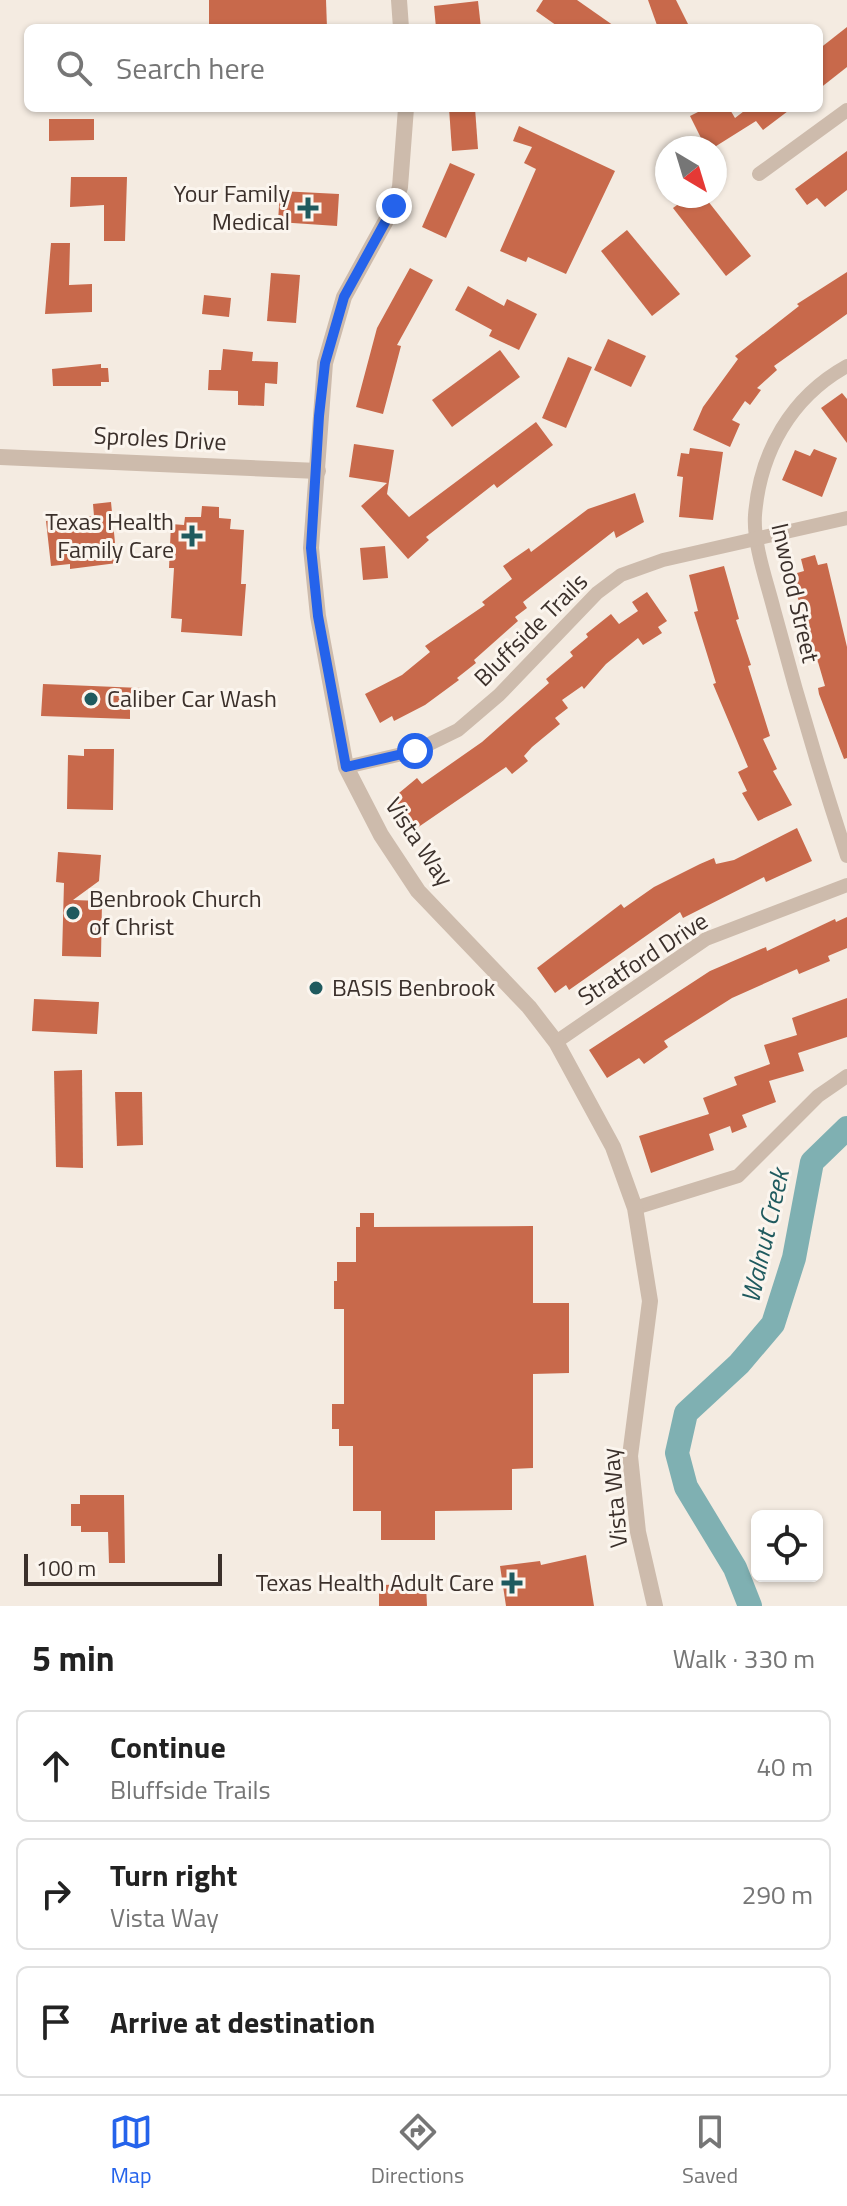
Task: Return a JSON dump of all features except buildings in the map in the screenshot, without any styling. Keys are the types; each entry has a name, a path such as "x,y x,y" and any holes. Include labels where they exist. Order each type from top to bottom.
{"street":[{"path":"399,0 401,24"},
{"path":"759,174 847,110"},
{"name":"Vista Way","path":"406,112 405,157 394,206 344,297 333,327 319,416 313,567 318,616 346,767 381,835 418,891 529,1007 556,1042 613,1147 635,1208 650,1301 630,1456 638,1532 655,1606"},
{"name":"Inwood Street","path":"847,366 807,395 785,422 763,464 755,518 806,734 847,856"},
{"name":"Sproles Drive","path":"0,457 318,471"},
{"name":"Bluffside Trails","path":"346,767 415,751 458,730 499,695 597,593 621,575 663,560 847,518"},
{"name":"Stratford Drive","path":"556,1042 706,939 847,885"},
{"path":"635,1208 738,1176 818,1096 847,1076"}],"waterway":[{"name":"Walnut Creek","path":"750,1606 735,1568 686,1487 677,1453 686,1413 739,1364 773,1324 794,1258 812,1162 847,1128"}],"place":[{"name":"Your Family Medical","path":"308,208"},
{"name":"Texas Health Family Care","path":"192,536"},
{"name":"Caliber Car Wash","path":"91,699"},
{"name":"Benbrook Church of Christ","path":"73,913"},
{"name":"BASIS Benbrook","path":"316,988"},
{"name":"Texas Health Adult Care","path":"512,1583"}],"route":[{"path":"394,206 353,278 333,327 319,416 311,548 318,616 346,767 415,751"}]}
